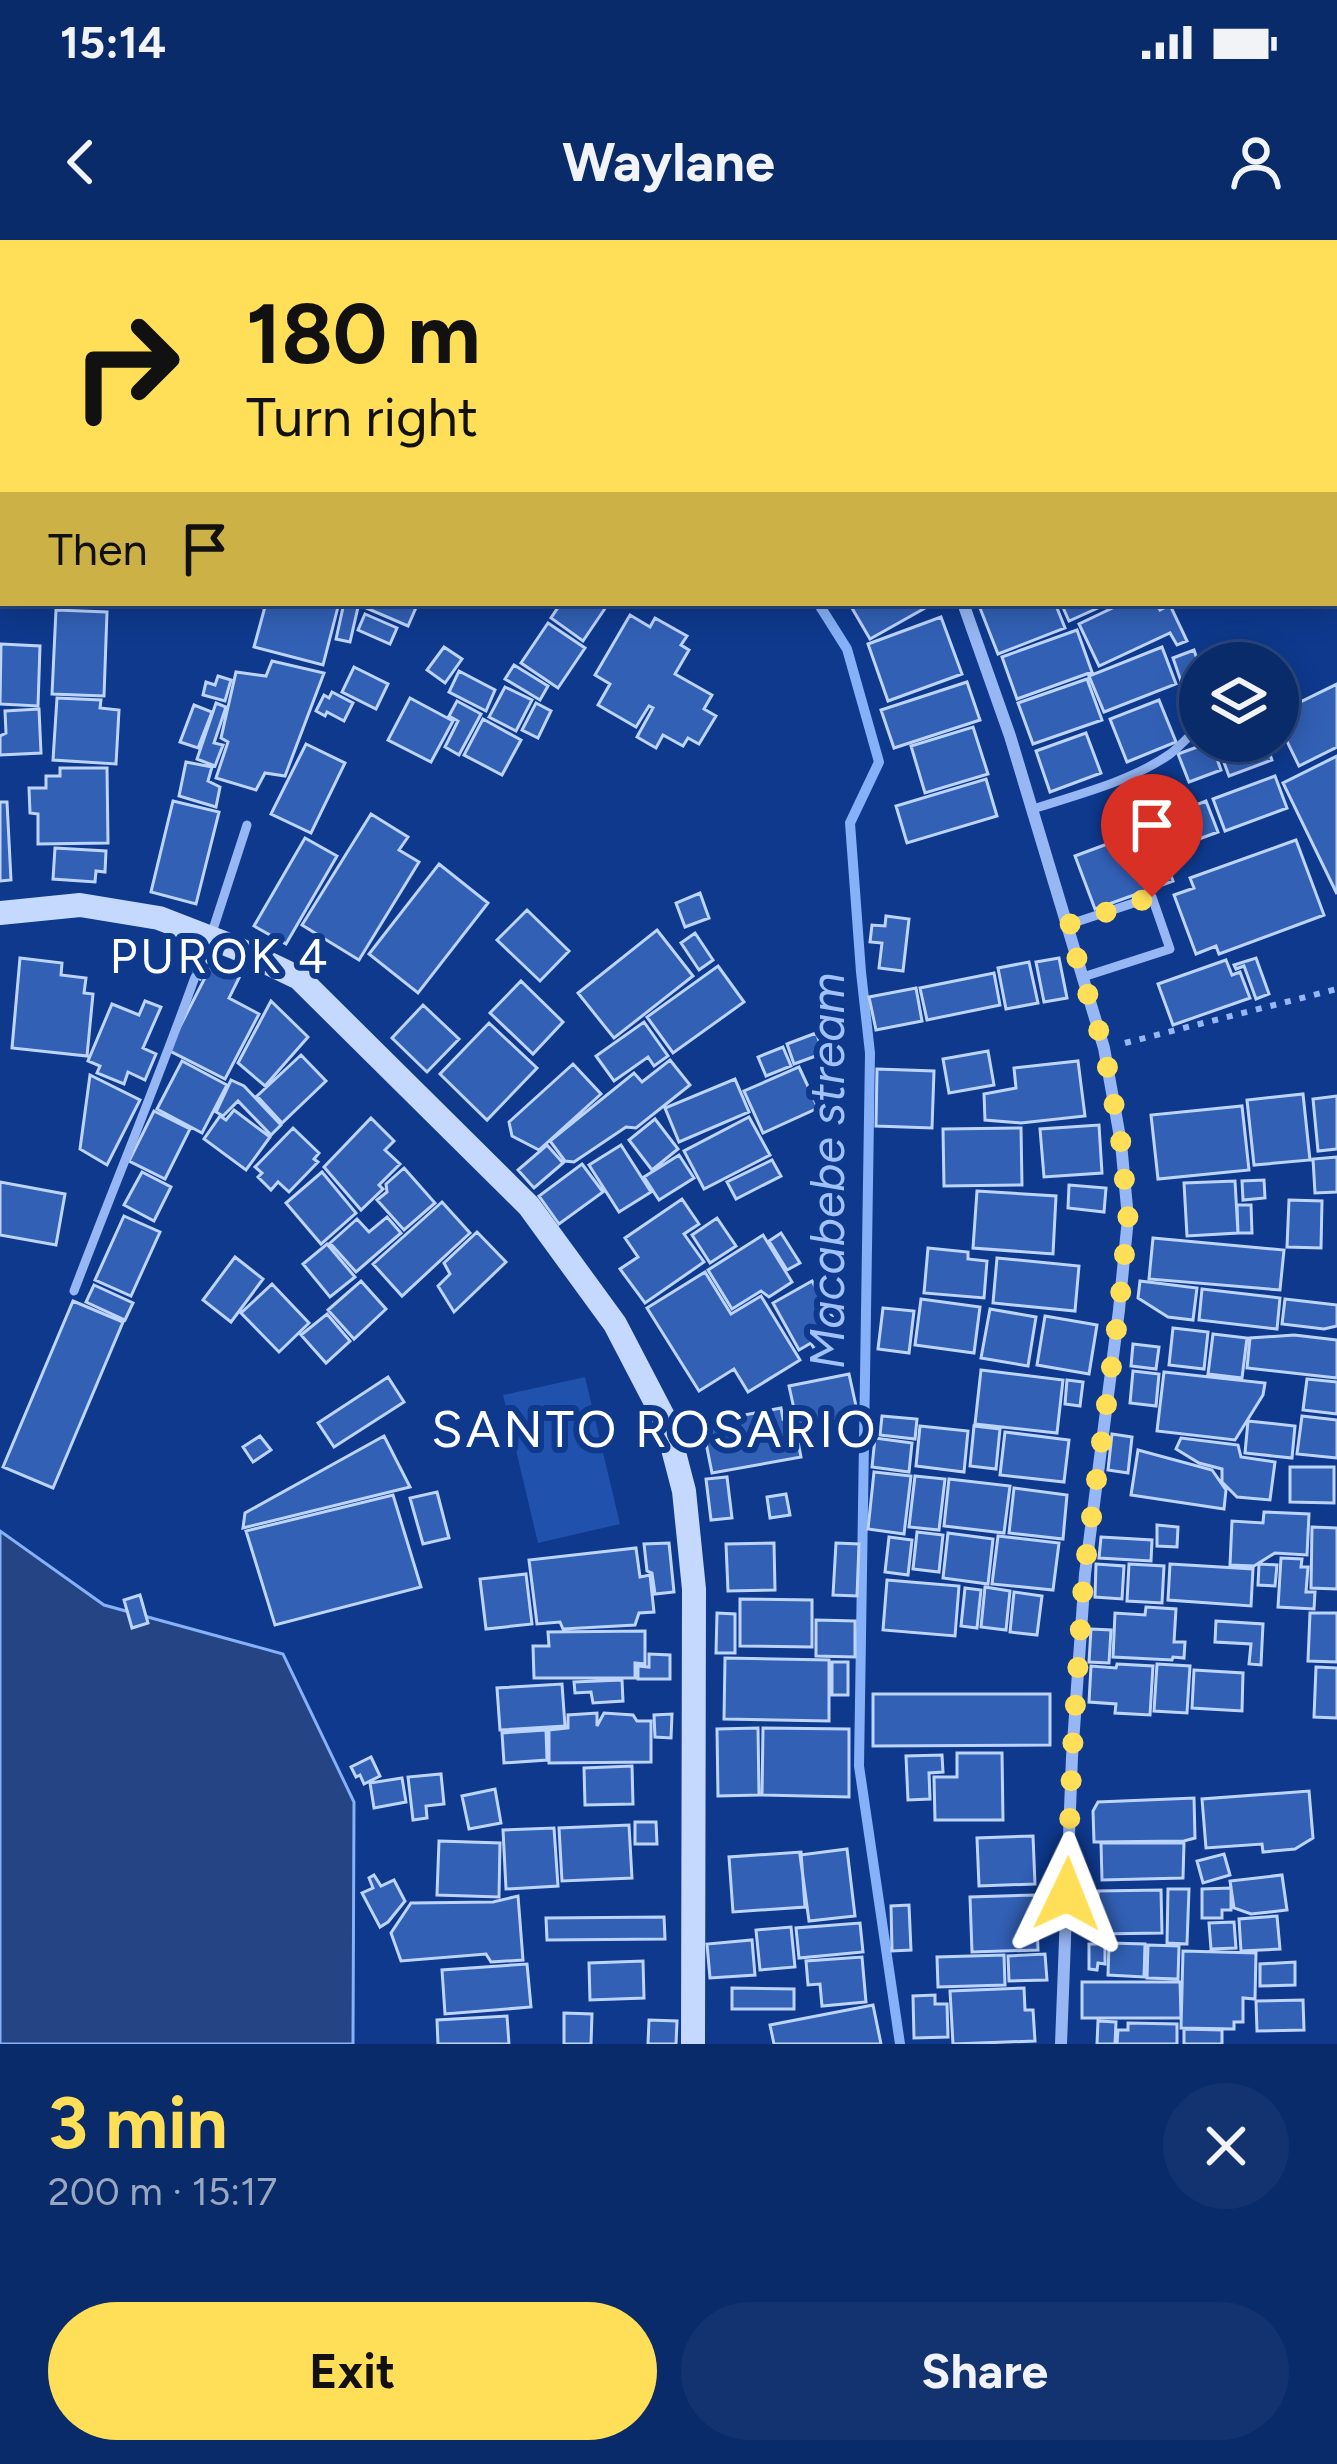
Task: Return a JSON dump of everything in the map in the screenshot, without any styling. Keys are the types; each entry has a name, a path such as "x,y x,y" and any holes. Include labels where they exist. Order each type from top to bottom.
{"street":[{"path":"964,606 1010,736 1104,1048 1128,1218 1084,1574 1061,2044"},
{"path":"0,913 80,905 159,918 207,947 299,978 529,1206 616,1324 666,1422 685,1491 694,1589 692,2044"}],"lane":[{"path":"1033,809 1117,781 1179,745"},
{"path":"207,947 248,825"},
{"path":"1067,925 1152,897 1170,949 1083,977"},
{"path":"74,1291 154,1094 195,977"}],"path":[{"path":"1104,1048 1337,988"}],"shaded area":[{"path":"585,1377 620,1524 538,1543 503,1395"},
{"path":"0,1531 104,1605 283,1654 354,1802 353,2044 0,2044"}],"building":[{"path":"265,606 338,606 323,665 254,647"},
{"path":"343,606 358,606 350,642 336,639"},
{"path":"367,606 417,606 408,626"},
{"path":"559,606 606,607 583,641 551,618"},
{"path":"851,606 929,606 870,639"},
{"path":"979,606 1056,606 1065,628 998,654"},
{"path":"1062,606 1102,606 1069,621"},
{"path":"1117,606 1158,606 1160,610 1170,606 1187,641 1177,645 1170,633 1099,666 1079,624"},
{"path":"56,610 107,612 104,696 52,694"},
{"path":"365,614 397,628 390,644 358,630"},
{"path":"630,615 650,627 655,618 687,636 681,645 689,650 675,674 712,695 704,709 716,716 699,744 688,738 683,746 663,735 656,748 637,737 653,708 649,706 636,727 598,705 610,684 595,675"},
{"path":"941,617 962,674 888,701 868,644"},
{"path":"548,623 585,648 558,688 521,663"},
{"path":"1077,630 1092,672 1017,699 1002,657"},
{"path":"1,644 40,646 38,706 0,704"},
{"path":"444,647 462,659 445,683 427,670"},
{"path":"1162,647 1176,684 1104,712 1089,676"},
{"path":"272,661 324,673 285,776 265,773 256,790 216,778 228,742 221,738 236,672 266,676"},
{"path":"514,665 548,686 540,700 505,679"},
{"path":"354,667 388,684 376,709 342,692"},
{"path":"459,671 495,690 486,711 449,692"},
{"path":"218,676 231,680 225,701 203,695 206,682 215,685"},
{"path":"1087,679 1102,720 1033,744 1018,703"},
{"path":"967,682 980,720 894,748 881,710"},
{"path":"1337,684 1337,747 1299,766 1297,762 1299,703"},
{"path":"505,687 532,700 516,731 489,717"},
{"path":"332,692 353,703 344,721 316,711 324,695 329,698"},
{"path":"57,698 101,700 100,708 119,710 116,764 53,760"},
{"path":"410,698 453,721 431,762 388,740"},
{"path":"1159,700 1176,742 1127,762 1110,719"},
{"path":"457,701 481,714 459,755 445,747 458,721 449,716"},
{"path":"216,703 226,707 214,743 223,745 215,766 197,759"},
{"path":"536,703 551,711 538,738 522,730"},
{"path":"194,705 212,712 198,748 180,742"},
{"path":"39,709 41,753 0,755 5,711"},
{"path":"483,719 521,740 502,775 464,755"},
{"path":"973,727 988,774 925,793 911,746"},
{"path":"1086,733 1101,773 1050,792 1036,751"},
{"path":"306,744 345,763 311,833 271,814"},
{"path":"1337,756 1337,894 1283,783"},
{"path":"186,762 212,767 208,781 220,787 216,807 179,796"},
{"path":"1181,762 1218,762 1221,770 1189,782"},
{"path":"1224,762 1267,762 1229,776"},
{"path":"60,768 107,768 108,843 38,844 38,814 30,813 29,788 46,788 46,776 60,776"},
{"path":"1275,776 1287,808 1225,831 1213,799"},
{"path":"986,779 997,816 907,843 896,806"},
{"path":"173,801 219,812 196,904 151,892"},
{"path":"1206,801 1218,832 1177,847 1165,817"},
{"path":"0,802 7,802 11,880 0,881"},
{"path":"371,814 408,837 399,850 419,862 359,960 302,925"},
{"path":"1153,827 1173,881 1095,909 1075,856"},
{"path":"305,838 337,856 286,944 254,926"},
{"path":"1296,840 1324,915 1219,954 1216,946 1196,954 1174,895 1194,888 1190,878"},
{"path":"55,848 106,851 105,872 96,871 95,882 53,879"},
{"path":"439,864 488,903 418,993 369,954"},
{"path":"700,893 709,918 685,927 676,903"},
{"path":"527,910 569,951 540,981 497,940"},
{"path":"886,916 909,919 903,971 879,968 882,943 870,942 872,925 885,926"},
{"path":"657,930 693,976 614,1038 578,993"},
{"path":"695,933 713,960 699,970 681,943"},
{"path":"190,951 208,958 200,979 182,972"},
{"path":"20,958 62,963 61,975 86,978 84,993 93,994 87,1056 12,1048"},
{"path":"1059,958 1067,998 1044,1002 1036,962"},
{"path":"1256,958 1269,994 1256,999 1244,966 1236,969 1234,965"},
{"path":"1226,960 1232,975 1240,972 1250,998 1173,1025 1158,984"},
{"path":"1029,962 1038,1003 1006,1009 998,968"},
{"path":"212,964 239,978 229,998 259,1014 225,1079 168,1050"},
{"path":"718,966 744,1002 673,1053 647,1017"},
{"path":"994,973 1000,1005 927,1020 920,988"},
{"path":"521,981 563,1022 533,1054 490,1013"},
{"path":"916,988 922,1021 876,1030 869,997"},
{"path":"145,1001 161,1007 143,1048 156,1054 145,1080 128,1072 124,1084 97,1073 100,1066 88,1061 112,1004 139,1015"},
{"path":"271,1001 308,1037 265,1086 238,1063"},
{"path":"423,1005 459,1039 427,1072 392,1038"},
{"path":"644,1022 668,1056 654,1066 648,1057 614,1081 596,1056"},
{"path":"489,1023 537,1068 487,1120 440,1074"},
{"path":"816,1033 824,1053 794,1064 787,1044"},
{"path":"783,1047 791,1066 766,1076 758,1057"},
{"path":"988,1051 994,1085 949,1093 943,1059"},
{"path":"301,1055 326,1081 282,1123 257,1096"},
{"path":"670,1060 690,1085 636,1128 626,1127 574,1162 565,1161 550,1141 634,1073 642,1082"},
{"path":"182,1061 227,1085 202,1133 157,1109"},
{"path":"1078,1061 1085,1116 1021,1123 985,1120 984,1094 1016,1088 1014,1068"},
{"path":"573,1064 601,1094 539,1150 512,1136 509,1122"},
{"path":"799,1067 818,1108 763,1133 744,1091"},
{"path":"877,1069 934,1071 932,1128 876,1126"},
{"path":"90,1075 140,1100 107,1165 80,1149"},
{"path":"735,1079 749,1112 679,1142 665,1108"},
{"path":"231,1080 244,1086 281,1125 271,1135 238,1101 223,1116 216,1112"},
{"path":"1303,1094 1310,1160 1254,1165 1247,1100"},
{"path":"1337,1096 1337,1149 1318,1151 1313,1099"},
{"path":"1242,1106 1249,1170 1158,1179 1151,1115"},
{"path":"234,1110 270,1137 246,1170 204,1139 220,1116 226,1120"},
{"path":"154,1111 190,1129 165,1179 129,1161"},
{"path":"749,1117 770,1155 704,1189 684,1151"},
{"path":"371,1118 394,1141 385,1150 400,1164 361,1210 324,1167"},
{"path":"655,1119 678,1149 652,1170 629,1140"},
{"path":"1099,1125 1102,1173 1044,1177 1040,1129"},
{"path":"293,1128 319,1153 314,1159 318,1162 289,1192 278,1182 271,1190 255,1167"},
{"path":"1021,1128 1022,1185 944,1186 943,1129"},
{"path":"547,1145 563,1163 534,1188 518,1170"},
{"path":"621,1145 651,1192 619,1212 589,1165"},
{"path":"679,1155 694,1178 659,1200 644,1177"},
{"path":"1337,1157 1337,1192 1315,1193 1313,1159"},
{"path":"772,1160 781,1176 736,1199 727,1182"},
{"path":"582,1164 603,1192 559,1224 539,1196"},
{"path":"404,1168 435,1203 404,1230 377,1200"},
{"path":"142,1172 171,1187 154,1221 124,1205"},
{"path":"322,1172 356,1213 321,1244 286,1203"},
{"path":"1264,1180 1265,1198 1243,1200 1242,1181"},
{"path":"1235,1181 1238,1233 1187,1236 1184,1183"},
{"path":"0,1182 65,1194 56,1245 0,1235"},
{"path":"1069,1185 1106,1188 1104,1212 1068,1208"},
{"path":"977,1191 1056,1196 1053,1254 973,1248"},
{"path":"682,1199 699,1224 684,1234 704,1262 645,1303 620,1269 638,1257 625,1238"},
{"path":"1289,1200 1322,1201 1321,1248 1287,1247"},
{"path":"442,1202 470,1233 402,1296 373,1264"},
{"path":"1237,1205 1251,1205 1252,1233 1238,1233"},
{"path":"124,1216 160,1232 131,1296 95,1280"},
{"path":"387,1217 401,1233 356,1272 330,1243 357,1219 369,1232"},
{"path":"717,1218 736,1246 710,1263 692,1235"},
{"path":"477,1232 506,1262 454,1312 438,1286 450,1274 444,1263"},
{"path":"781,1233 800,1263 787,1270 769,1241"},
{"path":"763,1235 792,1282 769,1297 761,1291 732,1309 708,1270"},
{"path":"1153,1238 1284,1250 1280,1290 1149,1279"},
{"path":"327,1244 355,1277 330,1297 303,1264"},
{"path":"928,1248 968,1252 968,1259 987,1261 984,1298 924,1293"},
{"path":"235,1257 263,1279 231,1322 203,1300"},
{"path":"997,1258 1079,1266 1075,1311 993,1303"},
{"path":"705,1272 731,1314 761,1296 800,1360 748,1392 734,1369 699,1391 647,1308"},
{"path":"361,1281 386,1309 354,1339 328,1310"},
{"path":"812,1281 845,1339 817,1354 811,1343 799,1350 773,1303"},
{"path":"1140,1281 1197,1288 1193,1320 1168,1317 1138,1298"},
{"path":"272,1284 309,1323 279,1352 241,1313"},
{"path":"94,1285 133,1303 125,1320 86,1302"},
{"path":"1202,1289 1280,1298 1277,1329 1199,1320"},
{"path":"921,1299 980,1307 974,1353 915,1345"},
{"path":"1285,1299 1337,1305 1337,1326 1282,1324"},
{"path":"73,1301 123,1322 53,1488 3,1467"},
{"path":"883,1308 914,1311 909,1353 878,1349"},
{"path":"990,1309 1036,1317 1028,1366 981,1358"},
{"path":"327,1314 350,1341 326,1363 301,1335"},
{"path":"1045,1316 1097,1325 1089,1374 1037,1365"},
{"path":"1173,1328 1208,1332 1204,1369 1169,1365"},
{"path":"1213,1334 1247,1338 1242,1378 1208,1374"},
{"path":"1294,1335 1337,1340 1337,1378 1247,1368 1250,1338"},
{"path":"1133,1344 1159,1347 1156,1369 1131,1366"},
{"path":"981,1370 1063,1380 1057,1433 975,1424"},
{"path":"1133,1371 1159,1374 1156,1406 1130,1403"},
{"path":"1164,1372 1265,1383 1263,1395 1235,1440 1157,1431"},
{"path":"849,1374 858,1415 798,1427 789,1386"},
{"path":"388,1377 404,1402 334,1447 318,1423"},
{"path":"1307,1379 1337,1382 1337,1414 1303,1410"},
{"path":"1067,1380 1083,1382 1080,1406 1065,1404"},
{"path":"781,1408 783,1419 793,1416 801,1457 712,1473 702,1423"},
{"path":"882,1416 917,1419 915,1439 880,1435"},
{"path":"1302,1416 1337,1420 1337,1458 1297,1454"},
{"path":"1248,1421 1295,1426 1292,1458 1245,1453"},
{"path":"920,1426 968,1431 964,1472 916,1466"},
{"path":"974,1426 1000,1429 996,1469 970,1466"},
{"path":"1005,1432 1069,1440 1064,1482 1000,1475"},
{"path":"1112,1434 1132,1437 1128,1473 1108,1470"},
{"path":"260,1436 271,1450 253,1462 243,1447"},
{"path":"384,1436 410,1487 243,1528 245,1513"},
{"path":"875,1438 912,1443 909,1472 872,1467"},
{"path":"1181,1438 1238,1445 1241,1457 1275,1462 1270,1500 1237,1497 1222,1482 1222,1469 1199,1463 1176,1449"},
{"path":"1138,1450 1212,1470 1226,1490 1224,1509 1131,1495"},
{"path":"1290,1467 1334,1467 1334,1503 1290,1502"},
{"path":"874,1472 911,1476 904,1534 868,1529"},
{"path":"915,1476 945,1479 939,1530 909,1527"},
{"path":"727,1477 732,1518 711,1520 706,1479"},
{"path":"949,1479 1010,1486 1004,1533 944,1526"},
{"path":"1014,1488 1067,1495 1063,1539 1009,1533"},
{"path":"437,1492 449,1538 423,1544 410,1498"},
{"path":"786,1494 790,1515 770,1518 767,1497"},
{"path":"393,1495 421,1587 275,1625 246,1531"},
{"path":"1264,1512 1309,1514 1307,1555 1275,1553 1254,1566 1230,1565 1232,1521 1263,1523"},
{"path":"1157,1525 1178,1527 1177,1547 1157,1546"},
{"path":"1312,1527 1337,1528 1337,1589 1311,1588"},
{"path":"917,1532 943,1535 939,1572 913,1569"},
{"path":"948,1533 993,1539 988,1584 943,1578"},
{"path":"998,1536 1059,1543 1053,1590 992,1584"},
{"path":"889,1537 912,1540 908,1575 885,1572"},
{"path":"1101,1537 1152,1540 1151,1561 1099,1558"},
{"path":"669,1543 674,1592 655,1594 644,1544"},
{"path":"774,1543 775,1590 728,1591 726,1544"},
{"path":"836,1543 859,1544 857,1596 833,1595"},
{"path":"636,1548 640,1577 650,1575 654,1612 639,1613 635,1625 563,1629 560,1622 537,1624 529,1560"},
{"path":"1281,1558 1302,1559 1301,1567 1308,1567 1306,1592 1315,1592 1314,1609 1278,1607"},
{"path":"1096,1564 1124,1566 1122,1599 1095,1597"},
{"path":"1129,1564 1164,1566 1162,1603 1127,1601"},
{"path":"1170,1564 1253,1569 1251,1606 1168,1600"},
{"path":"1259,1564 1277,1565 1275,1586 1258,1585"},
{"path":"526,1574 532,1624 486,1629 480,1579"},
{"path":"887,1580 959,1586 955,1636 883,1630"},
{"path":"985,1587 1010,1591 1006,1630 981,1627"},
{"path":"965,1588 981,1590 977,1628 961,1626"},
{"path":"1014,1592 1042,1596 1037,1635 1010,1632"},
{"path":"140,1595 148,1623 132,1628 124,1600"},
{"path":"740,1599 812,1600 812,1647 740,1646"},
{"path":"1146,1607 1176,1609 1174,1642 1185,1642 1184,1658 1113,1657 1115,1613 1145,1615"},
{"path":"717,1613 735,1614 735,1653 716,1653"},
{"path":"1310,1613 1337,1613 1337,1662 1308,1661"},
{"path":"816,1620 855,1621 855,1657 816,1656"},
{"path":"1216,1621 1263,1624 1261,1665 1249,1664 1251,1644 1215,1642"},
{"path":"1091,1629 1111,1630 1109,1663 1089,1662"},
{"path":"645,1631 645,1664 635,1663 635,1678 534,1678 533,1646 549,1646 548,1632"},
{"path":"649,1654 670,1655 670,1679 638,1679 638,1666 649,1667"},
{"path":"725,1658 829,1660 829,1721 724,1719"},
{"path":"832,1662 848,1662 848,1695 832,1695"},
{"path":"1117,1664 1153,1666 1150,1715 1115,1713 1116,1704 1089,1702 1091,1666 1116,1668"},
{"path":"1157,1664 1190,1666 1187,1713 1154,1711"},
{"path":"1316,1667 1337,1668 1337,1718 1314,1717"},
{"path":"1194,1670 1243,1673 1242,1711 1192,1708"},
{"path":"622,1680 623,1701 593,1703 591,1692 575,1693 574,1682"},
{"path":"562,1684 565,1726 500,1730 497,1688"},
{"path":"873,1694 1050,1694 1050,1745 873,1746"},
{"path":"597,1713 597,1726 604,1713 651,1721 651,1762 549,1763 549,1730 568,1728 568,1715"},
{"path":"672,1714 671,1738 655,1737 654,1715"},
{"path":"758,1728 759,1795 718,1796 717,1729"},
{"path":"763,1728 849,1729 849,1797 762,1795"},
{"path":"546,1730 547,1760 504,1763 502,1733"},
{"path":"957,1753 1002,1753 1003,1820 935,1820 934,1777 957,1777"},
{"path":"942,1755 943,1772 929,1773 930,1799 908,1800 906,1756"},
{"path":"371,1757 380,1776 364,1784 351,1767"},
{"path":"632,1766 633,1804 585,1805 584,1768"},
{"path":"441,1774 444,1804 426,1806 427,1818 413,1820 408,1777"},
{"path":"402,1778 406,1802 374,1808 370,1783"},
{"path":"495,1789 501,1823 469,1829 462,1796"},
{"path":"1309,1791 1313,1838 1295,1849 1263,1852 1262,1844 1206,1848 1202,1799"},
{"path":"1194,1798 1195,1838 1094,1842 1093,1811 1098,1802"},
{"path":"635,1822 656,1822 657,1844 635,1844"},
{"path":"629,1825 632,1878 562,1881 559,1828"},
{"path":"554,1828 558,1886 506,1889 503,1830"},
{"path":"1033,1836 1035,1884 979,1886 977,1838"},
{"path":"439,1841 500,1843 499,1897 437,1895"},
{"path":"1101,1843 1184,1843 1183,1878 1102,1880"},
{"path":"847,1849 855,1916 809,1921 800,1855"},
{"path":"801,1852 805,1907 733,1912 729,1857"},
{"path":"1224,1854 1230,1875 1203,1883 1197,1861"},
{"path":"374,1875 381,1886 394,1880 405,1901 380,1927 362,1893 373,1888 369,1878"},
{"path":"1282,1875 1287,1910 1251,1914 1234,1908 1230,1881"},
{"path":"1231,1888 1231,1910 1222,1910 1222,1918 1202,1918 1202,1889"},
{"path":"1168,1889 1189,1889 1187,1944 1167,1943"},
{"path":"1161,1890 1162,1933 1099,1934 1098,1891"},
{"path":"1036,1895 1038,1950 972,1952 970,1897"},
{"path":"518,1896 523,1960 491,1962 486,1954 401,1961 391,1933 411,1903 493,1902"},
{"path":"909,1905 911,1950 892,1951 891,1906"},
{"path":"1277,1916 1280,1949 1241,1951 1239,1919"},
{"path":"664,1917 665,1939 547,1940 546,1918"},
{"path":"1234,1922 1236,1948 1211,1949 1209,1923"},
{"path":"860,1923 863,1952 799,1958 796,1928"},
{"path":"791,1927 795,1967 760,1970 756,1930"},
{"path":"752,1940 755,1975 710,1978 707,1944"},
{"path":"1109,1943 1145,1944 1144,1977 1108,1975"},
{"path":"1089,1944 1105,1944 1105,1964 1098,1963 1097,1970 1089,1969"},
{"path":"1148,1945 1179,1946 1178,1979 1147,1978"},
{"path":"1183,1951 1256,1953 1255,1999 1243,1998 1243,2022 1234,2022 1234,2029 1181,2028"},
{"path":"1045,1954 1047,1980 1009,1981 1008,1956"},
{"path":"1004,1955 1005,1985 938,1987 937,1957"},
{"path":"862,1957 866,2002 822,2006 820,1984 808,1985 806,1961"},
{"path":"643,1961 644,1998 590,2000 589,1963"},
{"path":"1295,1962 1295,1985 1260,1986 1260,1964"},
{"path":"527,1964 531,2007 445,2014 442,1970"},
{"path":"1082,1982 1180,1982 1181,2018 1082,2018"},
{"path":"732,1988 794,1989 794,2009 732,2009"},
{"path":"1024,1988 1025,2010 1033,2010 1035,2041 953,2044 950,1991"},
{"path":"935,1995 935,2004 947,2004 948,2037 914,2038 913,1996"},
{"path":"1303,2000 1304,2030 1257,2031 1256,2001"},
{"path":"873,2005 881,2044 774,2044 770,2025"},
{"path":"564,2013 592,2014 591,2044 564,2044"},
{"path":"507,2016 509,2044 438,2044 437,2020"},
{"path":"649,2020 677,2021 676,2044 648,2044"},
{"path":"1098,2021 1116,2022 1115,2044 1097,2044"},
{"path":"1128,2023 1177,2024 1177,2044 1117,2044 1118,2030 1128,2030"},
{"path":"1184,2029 1222,2030 1222,2044 1184,2044"}],"waterway":[{"name":"Macabebe stream","path":"820,606 847,649 879,762 850,823 870,1053 859,1766 900,2044"}],"district":[{"name":"PUROK 4","path":"220,956"},
{"name":"SANTO ROSARIO","path":"655,1429"}],"route":[{"path":"1067,1894 1084,1574 1128,1218 1104,1048 1067,925 1152,897"}]}
